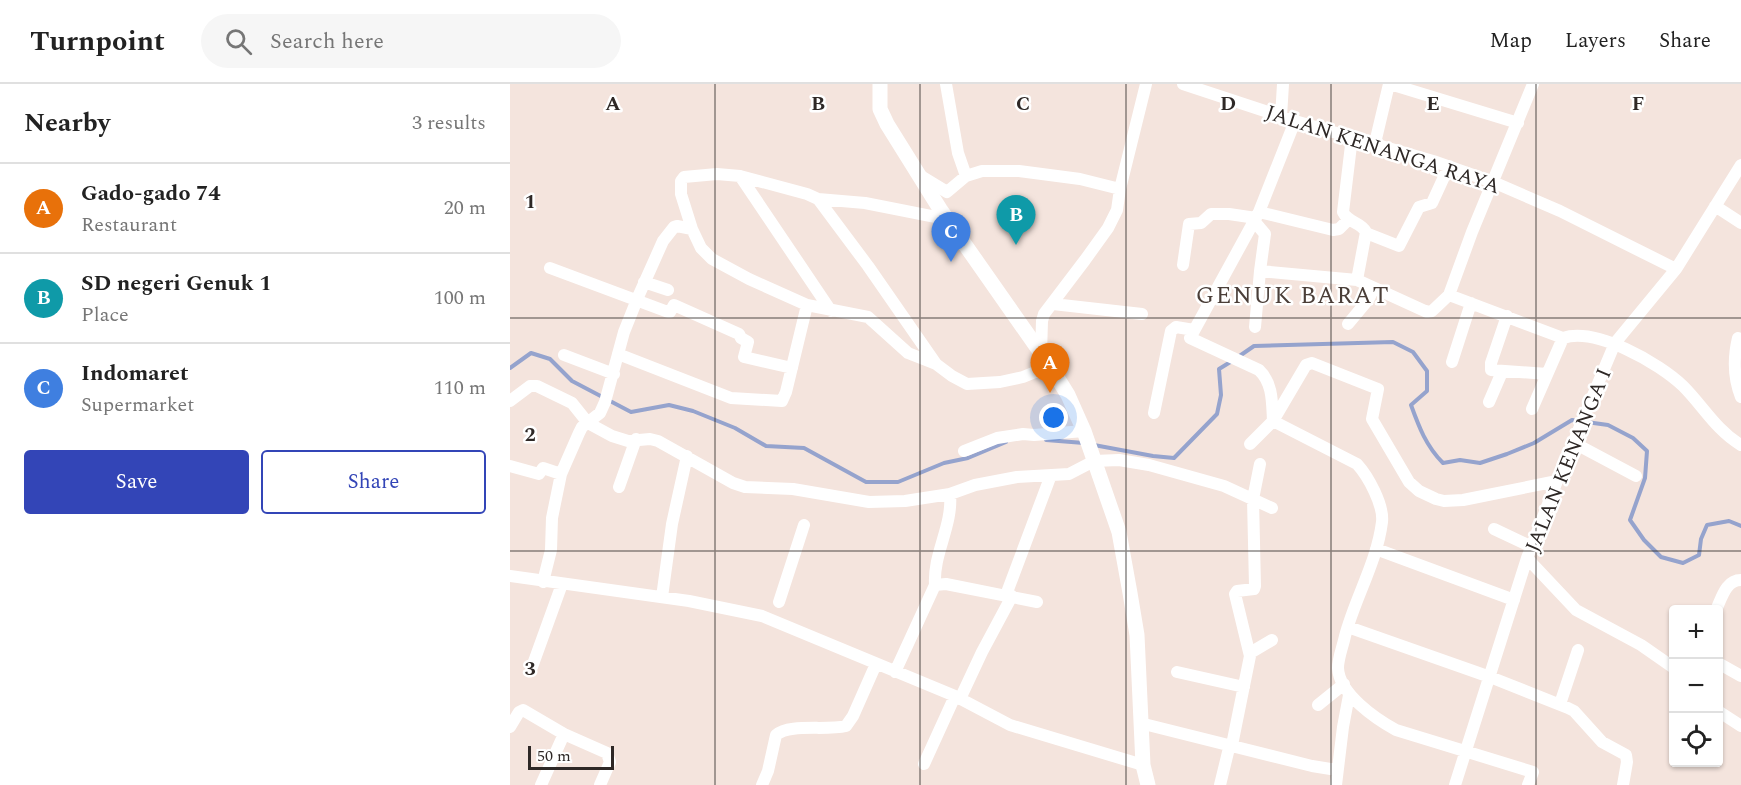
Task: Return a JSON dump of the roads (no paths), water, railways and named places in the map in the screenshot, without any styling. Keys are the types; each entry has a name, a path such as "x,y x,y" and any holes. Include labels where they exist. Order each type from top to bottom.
{"street":[{"path":"880,84 880,109 887,124 943,214 1050,366 1068,395 1085,434 1119,532 1137,635 1143,765 1148,785"},
{"path":"946,84 958,153 966,176"},
{"path":"1041,353 1042,318 1108,228 1117,210 1146,84"},
{"name":"JALAN KENANGA RAYA","path":"1183,84 1281,117 1449,166 1493,182 1560,211 1676,268"},
{"path":"1281,117 1283,84"},
{"path":"1375,143 1390,84 1518,123"},
{"path":"1260,271 1357,280 1430,312 1449,295 1472,232 1533,84"},
{"path":"1273,422 1272,396 1266,378 1259,370 1191,339 1256,217 1294,121"},
{"path":"1352,137 1343,212 1348,220 1364,228 1366,233 1357,280"},
{"name":"JALAN KENANGA I","path":"1455,785 1529,553 1615,343 1676,268 1741,165"},
{"path":"1366,233 1399,246 1419,207 1432,203 1449,166"},
{"path":"921,180 947,192 966,176 982,171 1019,171 1080,179 1120,189"},
{"path":"943,214 818,199 740,176 708,175 682,179 681,194 692,229 701,248 712,259 748,279 807,306 868,317 908,353 936,364 967,384 1012,380 1050,366"},
{"path":"740,176 831,311"},
{"path":"818,199 936,364"},
{"path":"1715,206 1741,223"},
{"path":"1182,265 1189,224 1201,223 1211,214 1256,217 1333,230 1338,229 1348,220"},
{"path":"1255,327 1265,234 1256,217"},
{"path":"543,582 551,550 552,518 561,474 579,433 600,413 607,399 618,354 636,300 663,241 677,226 692,229"},
{"path":"550,268 670,312 674,305 740,334 741,338 748,342 744,357 792,368"},
{"path":"644,282 668,290"},
{"path":"1348,324 1368,300 1374,288"},
{"path":"1449,295 1563,338 1582,335 1615,343 1672,377 1690,393 1713,422 1741,445"},
{"path":"1452,362 1471,303"},
{"path":"1053,304 1142,314"},
{"path":"618,354 739,400 782,401 807,306"},
{"path":"1507,316 1490,369 1493,372 1547,374"},
{"path":"1154,413 1171,331 1174,327 1194,330"},
{"path":"1532,409 1563,338"},
{"path":"1738,338 1733,360 1737,388 1741,397"},
{"path":"564,355 614,374"},
{"path":"1250,444 1273,422 1306,365 1312,363 1377,388 1379,391 1372,419 1408,482 1428,495 1444,501 1463,500 1557,481"},
{"path":"1489,402 1502,372"},
{"path":"510,401 530,386 537,386 572,403 588,423 612,436 628,441 650,439 658,441 733,483 756,488 793,489 869,502 905,501 950,494 993,481 1070,474 1093,459 1119,460 1149,465 1224,486 1272,508"},
{"path":"1273,422 1357,464 1365,473 1376,496 1382,517 1376,549 1348,627 1338,667 1347,689 1378,720 1396,730 1533,772 1528,785"},
{"path":"964,451 997,438 1085,434"},
{"path":"1577,437 1636,476"},
{"path":"619,487 636,440"},
{"path":"662,597 672,524 687,456"},
{"path":"1220,785 1231,745 1250,653 1235,593 1254,589 1255,586 1253,499 1260,464"},
{"path":"510,466 539,474 543,468 561,474"},
{"path":"924,764 1009,596 1051,475"},
{"path":"895,672 935,585 934,570 950,512 950,494"},
{"path":"776,611 804,525"},
{"path":"1494,529 1529,553 1576,610 1641,645 1669,665"},
{"path":"1376,549 1514,600"},
{"path":"510,576 738,610 776,611 876,664 957,697 1010,725 1143,765"},
{"path":"1718,605 1728,584 1741,580"},
{"path":"532,667 562,584"},
{"path":"935,585 946,584 1037,602"},
{"path":"1348,627 1490,677 1574,711 1602,742 1626,755 1628,762 1623,785"},
{"path":"1250,653 1272,640"},
{"path":"1560,704 1578,650"},
{"path":"762,785 768,771 776,735 788,729 823,729 846,726 854,716 876,664"},
{"path":"1723,665 1741,676"},
{"path":"1177,672 1244,687"},
{"path":"1318,705 1347,689"},
{"path":"1336,785 1347,689"},
{"path":"510,728 522,710 564,734 601,750 609,756 610,762 600,785"},
{"path":"1722,713 1741,726"},
{"path":"1140,723 1312,766 1337,770"},
{"path":"541,785 564,734"}],"waterway":[{"path":"1238,357 1254,346 1393,342 1413,352 1427,371 1427,391 1411,405 1420,429 1443,463 1460,460 1480,463 1534,443 1572,420 1608,425 1633,438 1647,451 1645,478 1630,520 1644,540 1661,557 1683,563 1699,555 1701,539 1707,525 1729,521 1741,526"},
{"path":"510,368 531,353 550,359 572,381 631,412 669,405 693,411 735,428 766,446 804,448 866,482 898,482 944,463 968,458 1006,442"},
{"path":"1094,445 1174,458 1217,414 1221,395 1219,369 1232,361"},
{"path":"1046,440 1084,443"}],"place":[{"name":"SD negeri Genuk 1","path":"1016,245"},
{"name":"Indomaret","path":"951,262"},
{"name":"Gado-gado 74","path":"1050,393"}],"district":[{"name":"GENUK BARAT","path":"1293,295"}]}
